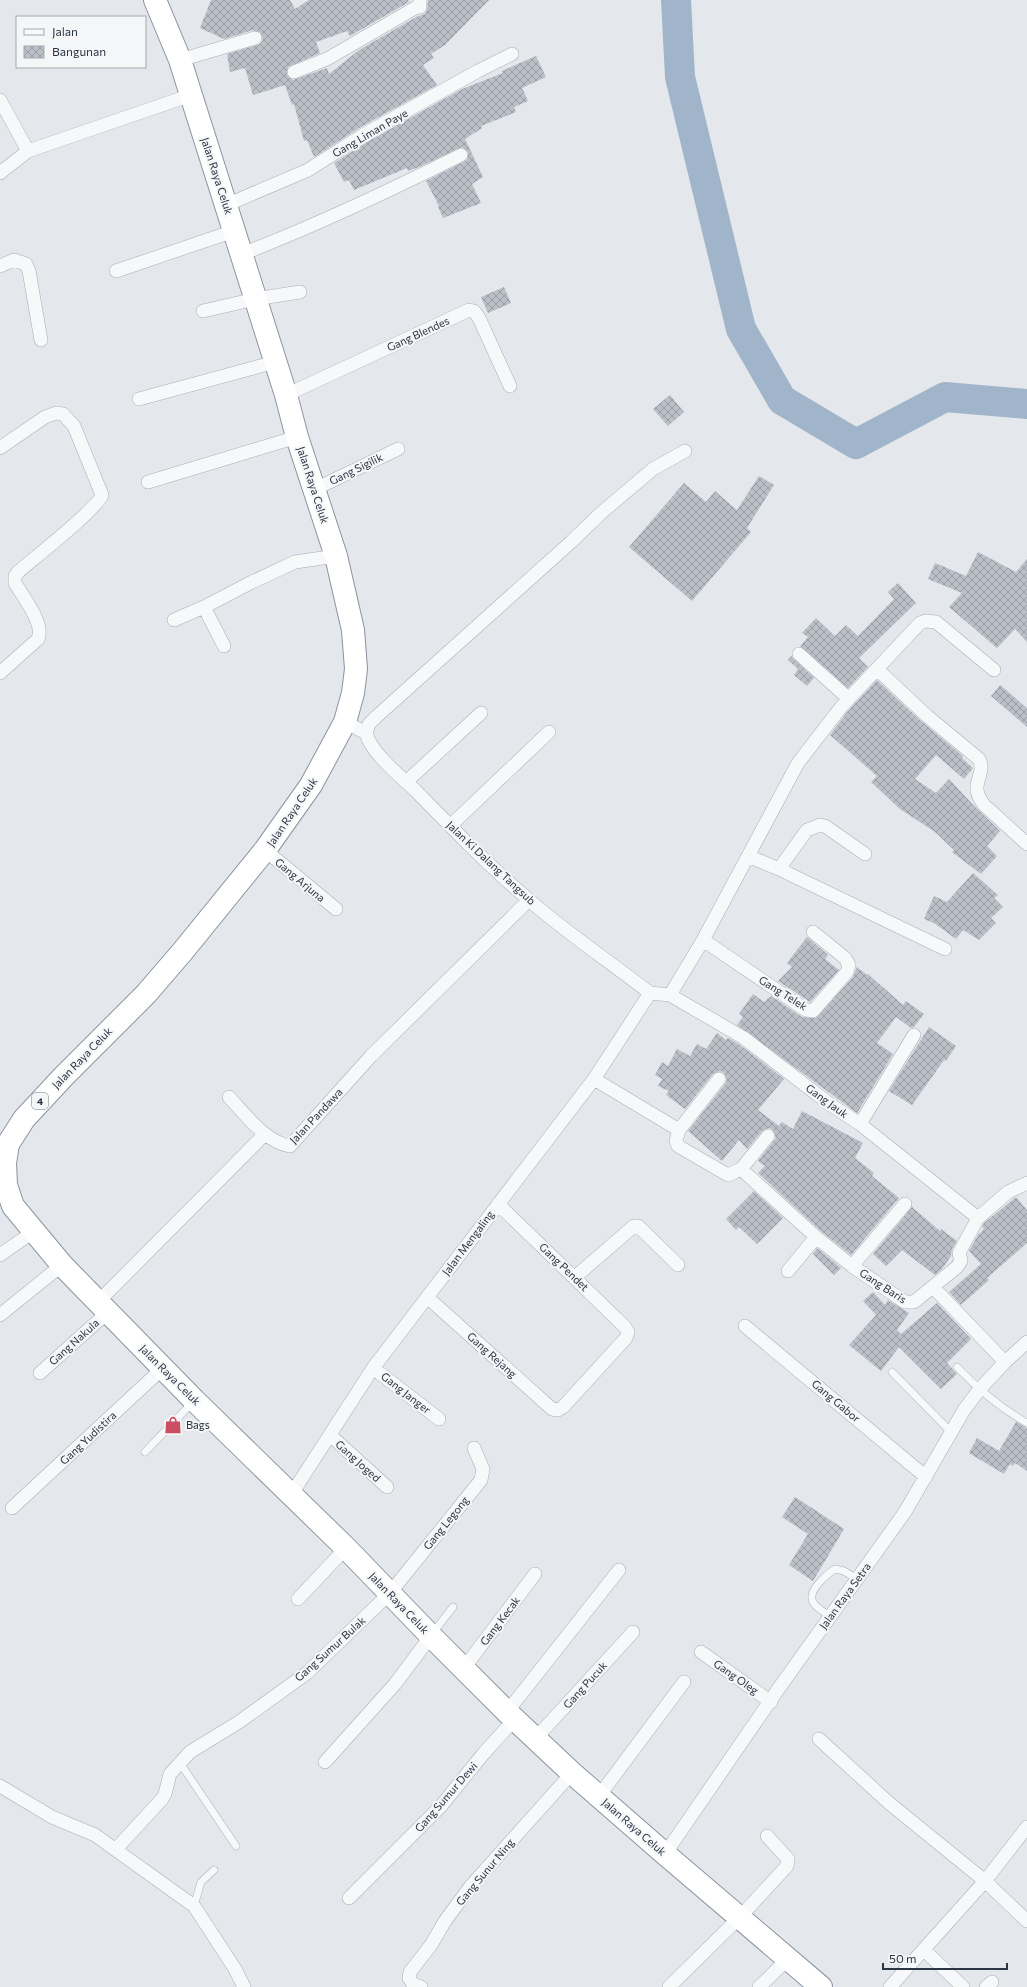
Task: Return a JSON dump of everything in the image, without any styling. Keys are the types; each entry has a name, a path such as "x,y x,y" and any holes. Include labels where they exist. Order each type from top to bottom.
{"highway":[{"name":"Jalan Raya Celuk","path":"155,0 180,60 286,395 297,438 336,556 353,630 356,669 353,694 345,722 311,785 265,850 146,994 63,1077 4,1141 6,1184 13,1206 33,1232 62,1265 163,1368 190,1405 290,1495 346,1548 511,1716 572,1773 664,1854 822,1987"}],"street":[{"path":"294,72 326,59 414,8 420,7 420,0"},
{"path":"180,60 256,38"},
{"name":"Gang Liman Paye","path":"226,205 308,170 362,135 512,54"},
{"path":"0,173 28,151 191,94"},
{"path":"0,100 28,151"},
{"path":"242,254 301,231 351,209 461,155"},
{"path":"116,271 234,231"},
{"path":"0,266 14,260 26,264 29,271 41,340"},
{"path":"203,311 255,299 300,292"},
{"name":"Gang Blendes","path":"286,395 469,310 474,311 479,318 510,386"},
{"path":"139,399 275,362"},
{"path":"0,448 45,417 56,413 62,414 74,426 102,495 100,500 89,511 15,576 15,583 40,625 41,633 38,639 0,673"},
{"path":"148,482 297,438"},
{"name":"Gang Sigilik","path":"315,489 398,448"},
{"path":"345,722 366,733 369,724 376,717 571,542 600,513 654,469 684,451"},
{"path":"174,620 204,607 295,562 336,556"},
{"path":"204,607 224,646"},
{"path":"650,993 670,995 703,940 798,764 849,699 920,623 926,621 936,622 994,670"},
{"path":"799,654 849,699"},
{"path":"877,669 927,716 979,759 982,766 977,789 980,799 984,805 1027,844"},
{"path":"406,782 481,713"},
{"path":"450,826 549,732"},
{"name":"Jalan Ki Dalang Tangsub","path":"366,733 368,741 373,748 406,782 450,826 529,900 650,993"},
{"path":"779,869 807,830 820,825 825,826 865,854"},
{"name":"Gang Arjuna","path":"265,850 336,909"},
{"path":"748,856 779,869 945,949"},
{"name":"Jalan Pandawa","path":"265,1134 280,1144 292,1145 371,1056 529,900"},
{"name":"Gang Telek","path":"703,940 806,1010 813,1011 847,972 849,965 845,958 813,932"},
{"name":"Jalan Mengaling","path":"290,1495 373,1368 594,1078 650,993"},
{"name":"Gang Jauk","path":"670,995 744,1038 831,1106 860,1124 978,1218"},
{"path":"860,1124 914,1035"},
{"path":"594,1078 679,1130"},
{"path":"719,1079 679,1130 676,1141 680,1148 724,1174 733,1174 741,1169 768,1136"},
{"path":"103,1307 265,1134 229,1097"},
{"name":"Gang Baris","path":"741,1169 816,1237 852,1266 905,1302 909,1303 914,1302 957,1267 961,1261 959,1253 978,1218 1008,1192 1027,1183"},
{"name":"Gang Pendet","path":"498,1204 575,1277 628,1332 626,1338 563,1407 558,1410"},
{"path":"852,1266 906,1204"},
{"path":"575,1277 634,1226 638,1226 678,1266"},
{"path":"0,1255 33,1232"},
{"path":"788,1271 816,1237"},
{"path":"0,1315 62,1265"},
{"path":"933,1287 1005,1362"},
{"name":"Gang Rejang","path":"427,1297 552,1409 558,1410"},
{"name":"Gang Nakula","path":"40,1373 103,1307"},
{"name":"Gang Gabor","path":"745,1326 926,1477"},
{"name":"Jalan Raya Setra","path":"664,1854 904,1512 926,1477 951,1432 979,1390 1005,1362 1027,1342"},
{"name":"Gang Yudistira","path":"12,1508 163,1368"},
{"name":"Gang Janger","path":"373,1368 439,1419"},
{"name":"Gang Joged","path":"330,1435 387,1487"},
{"name":"Gang Legong","path":"390,1593 481,1480 483,1469 474,1448"},
{"path":"298,1599 346,1548"},
{"name":"Gang Sumur Dewi","path":"349,1898 441,1806 484,1753 620,1570"},
{"name":"Gang Kecak","path":"464,1668 535,1574"},
{"name":"Gang Sumur Bulak","path":"175,1768 201,1744 244,1719 307,1673 390,1593"},
{"name":"Gang Pucuk","path":"536,1738 633,1632"},
{"path":"325,1762 394,1684 431,1636"},
{"name":"Gang Oleg","path":"701,1652 771,1702"},
{"path":"599,1796 684,1682"},
{"path":"820,1739 889,1804 985,1881 1027,1921"},
{"path":"116,1849 166,1794 175,1768"},
{"name":"Gang Sunur Ning","path":"421,1987 413,1984 409,1978 413,1967 470,1887 572,1773"},
{"path":"0,1786 52,1817 95,1835 194,1906 240,1985"},
{"path":"890,1987 985,1881 1027,1827"},
{"path":"669,1987 740,1917 787,1866 788,1859 767,1836"},
{"path":"924,1950 963,1987"},
{"path":"759,1987 788,1959"}],"lane":[{"path":"957,1367 979,1390 1010,1414 1027,1423"},
{"path":"892,1372 951,1432"},
{"path":"145,1452 190,1405"},
{"path":"830,1616 818,1608 812,1601 812,1594 817,1587 827,1574 835,1569 844,1571 857,1579"},
{"path":"431,1636 453,1607"},
{"path":"175,1768 236,1846"},
{"path":"194,1906 201,1882 214,1870"}],"building":[{"path":"211,0 290,0 295,9 309,0 408,0 409,2 350,36 347,31 316,42 320,53 288,67 287,75 293,80 327,68 329,74 359,50 418,16 425,14 428,0 489,0 445,45 431,54 434,58 423,65 437,85 359,128 314,157 307,140 304,141 294,104 292,105 285,85 253,95 245,68 230,72 227,54 260,44 263,40 261,33 253,30 224,39 200,28"},
{"path":"536,56 546,77 522,88 528,101 514,107 516,112 481,126 482,128 465,139 483,177 472,184 481,203 443,218 438,207 439,206 426,181 467,160 468,152 462,147 419,167 408,171 407,168 354,190 349,180 344,182 334,163 367,142 462,89 503,73 502,71"},
{"path":"504,287 511,303 488,313 481,297"},
{"path":"670,395 684,412 668,426 653,409"},
{"path":"759,476 774,485 747,528 751,532 692,601 629,547 684,483 706,502 715,491 737,510"},
{"path":"978,552 1016,572 1027,559 1027,642 1015,629 997,648 949,607 962,593 928,579 935,563 966,576"},
{"path":"898,583 916,603 859,658 868,667 848,688 800,646 808,637 802,633 816,618 835,636 846,625 858,636 894,599 888,592"},
{"path":"791,656 814,678 807,686 794,675 798,669 788,660"},
{"path":"877,680 922,722 963,756 962,758 973,768 964,779 936,755 915,779 936,793 949,779 1000,831 987,846 997,856 981,874 952,852 954,850 935,832 900,809 871,782 877,776 830,735 848,711"},
{"path":"1000,685 1027,708 1027,727 991,696"},
{"path":"973,873 998,895 994,898 1003,907 991,918 996,923 979,940 963,930 956,939 934,923 924,919 934,896 947,902"},
{"path":"807,937 828,955 825,959 839,970 810,1002 778,981 792,967 787,963"},
{"path":"857,967 867,975 868,974 903,1005 906,1001 924,1014 914,1027 911,1028 896,1017 877,1043 893,1054 857,1113 737,1025 743,1017 739,1014 753,994 764,1002 771,996 802,1017 816,1018 853,977"},
{"path":"929,1027 956,1046 946,1061 944,1060 912,1105 889,1091"},
{"path":"717,1033 726,1040 728,1038 740,1045 784,1079 758,1110 779,1126 782,1122 793,1129 802,1111 863,1143 855,1158 874,1173 872,1176 899,1198 851,1255 821,1231 758,1173 765,1166 758,1161 776,1138 773,1130 769,1128 762,1131 747,1149 739,1140 722,1161 688,1131 725,1084 727,1080 724,1073 720,1071 713,1074 685,1109 666,1095 669,1091 658,1086 662,1079 655,1075 662,1062 668,1066 677,1049 690,1056 697,1044 706,1049"},
{"path":"754,1191 783,1218 757,1244 739,1227 736,1230 726,1219"},
{"path":"1016,1197 1027,1210 1027,1243 987,1278 989,1280 961,1305 949,1292 981,1264 969,1251 978,1235 984,1229 982,1227 984,1223"},
{"path":"912,1207 940,1231 941,1229 957,1241 952,1249 951,1256 942,1269 935,1275 902,1250 886,1266 873,1254"},
{"path":"817,1248 841,1268 834,1275 813,1254"},
{"path":"873,1292 885,1305 888,1300 909,1313 897,1330 901,1334 937,1303 971,1339 947,1363 957,1374 941,1389 899,1347 881,1371 849,1345 876,1315 863,1301"},
{"path":"1016,1422 1027,1428 1027,1471 1015,1463 1013,1466 1010,1464 1004,1474 969,1453 977,1438 999,1451"},
{"path":"795,1497 844,1529 813,1581 789,1565 808,1534 782,1517"}],"waterway":[{"path":"676,0 680,77 741,329 782,400 856,444 945,397 1027,404"}],"place":[{"name":"Bags","path":"173,1425"}]}
